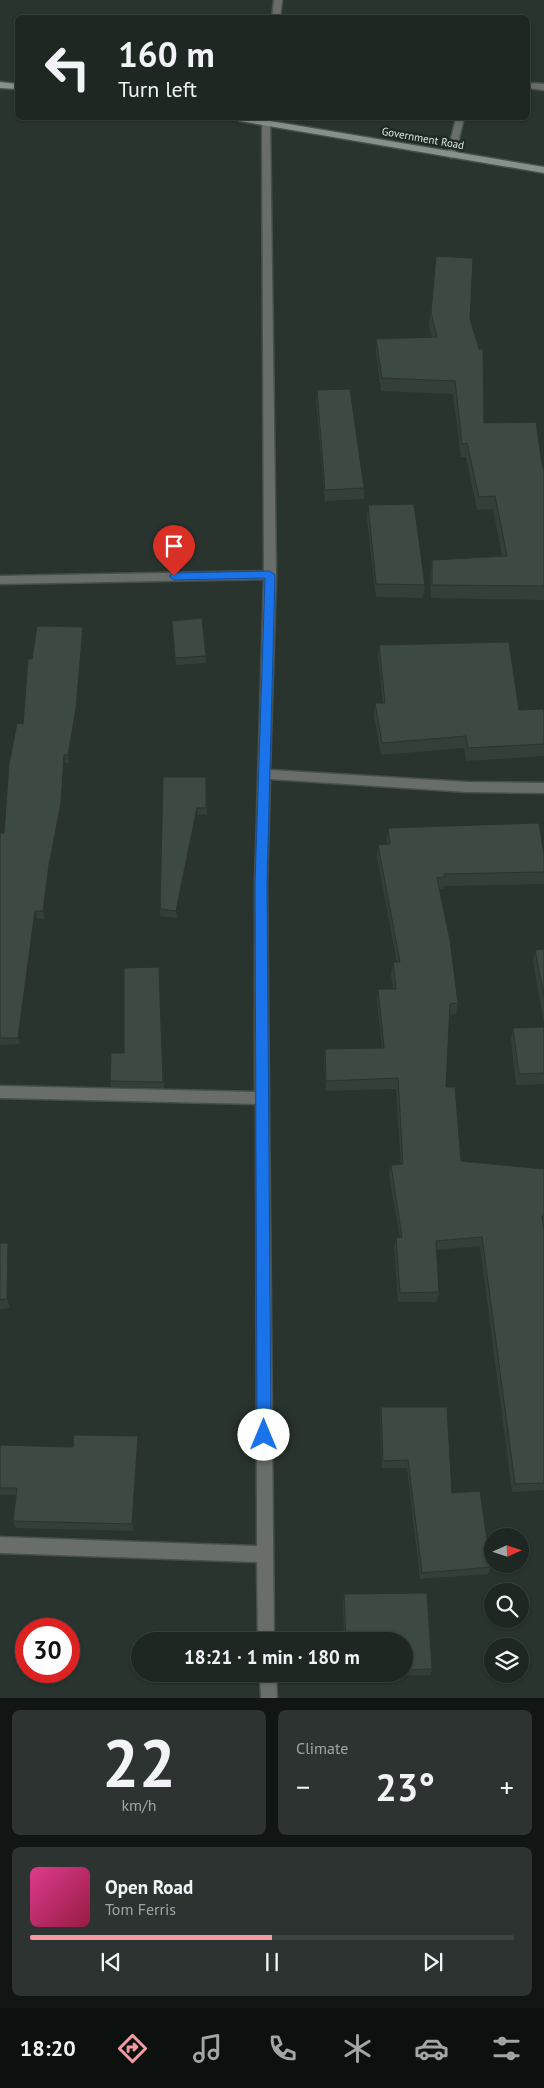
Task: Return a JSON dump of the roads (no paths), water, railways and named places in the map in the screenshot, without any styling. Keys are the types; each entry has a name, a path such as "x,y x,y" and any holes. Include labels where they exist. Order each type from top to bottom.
{"street":[{"path":"276,15 278,0"},
{"path":"0,85 15,87"},
{"path":"530,86 544,88"},
{"path":"266,120 270,575 266,774 261,884 266,1632"},
{"name":"Government Road","path":"271,120 451,155 544,170"},
{"path":"451,155 460,120"},
{"path":"0,580 270,575"},
{"path":"266,774 466,787 544,788"},
{"path":"0,1092 262,1098"},
{"path":"0,1545 264,1554"},
{"path":"268,1682 269,1698"}]}
